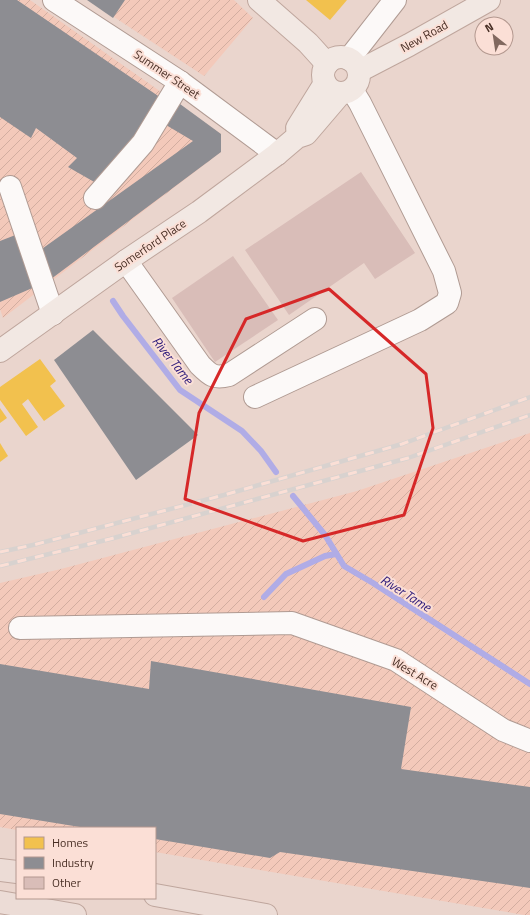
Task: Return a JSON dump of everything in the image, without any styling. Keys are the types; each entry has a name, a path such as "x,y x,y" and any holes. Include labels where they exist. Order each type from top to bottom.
{"highway":[{"path":"0,870 16,872"},
{"path":"156,896 266,915"},
{"path":"0,902 75,915"}],"main road":[{"path":"259,0 308,43 342,76"},
{"name":"New Road","path":"342,76 409,45 488,0"},
{"name":"Somerford Place","path":"0,351 126,261 199,212 277,154 297,137 297,128 342,76"}],"street":[{"name":"Summer Street","path":"54,0 180,82 277,154"},
{"path":"255,397 420,320 447,303 450,293 444,271 360,103 342,76 394,0"},
{"path":"96,198 143,143 180,82"},
{"path":"10,187 53,314"},
{"path":"126,261 200,365 210,374 220,377 229,375 315,319"},
{"name":"West Acre","path":"20,628 292,623 396,660 504,730 530,740"}],"highlighted area":[{"path":"329,289 426,374 433,428 404,515 303,541 185,499 199,413 246,319"}],"shaded area":[{"path":"0,0 30,0 221,134 221,152 3,318 0,309"},
{"path":"88,0 234,0 253,18 204,76"},
{"path":"530,433 530,915 156,852 156,827 16,827 16,830 0,827 0,583 61,569 357,491"}],"building: Homes":[{"path":"306,0 347,0 330,20"},
{"path":"40,359 56,381 50,386 65,406 44,421 28,399 22,404 38,427 26,436 0,400 0,387"},
{"path":"0,408 7,418 0,423"},
{"path":"0,443 8,456 0,462"}],"building: Industry":[{"path":"0,0 17,0 170,104 110,191 68,167 77,158 36,128 31,138 0,117"},
{"path":"87,0 125,0 113,18"},
{"path":"180,104 221,134 221,152 47,282 39,251 193,141 166,125"},
{"path":"18,234 37,286 0,302 0,241"},
{"path":"93,330 198,435 136,480 54,360"},
{"path":"151,661 411,707 401,769 530,787 530,888 280,852 270,858 156,839 156,827 80,827 0,814 0,664 149,689"}],"building: Other":[{"path":"361,172 415,253 375,279 364,263 289,315 245,250"},
{"path":"233,256 278,320 215,362 172,298"}],"waterway":[{"name":"River Tame","path":"113,301 180,390 242,431 261,451 276,472"},
{"name":"River Tame","path":"293,496 325,535 344,566 530,684"},
{"path":"264,597 286,574 325,556 336,554"}],"railway":[{"path":"0,552 33,545 224,495 402,444 530,397"},
{"path":"0,566 110,539 408,458 530,415"}]}
